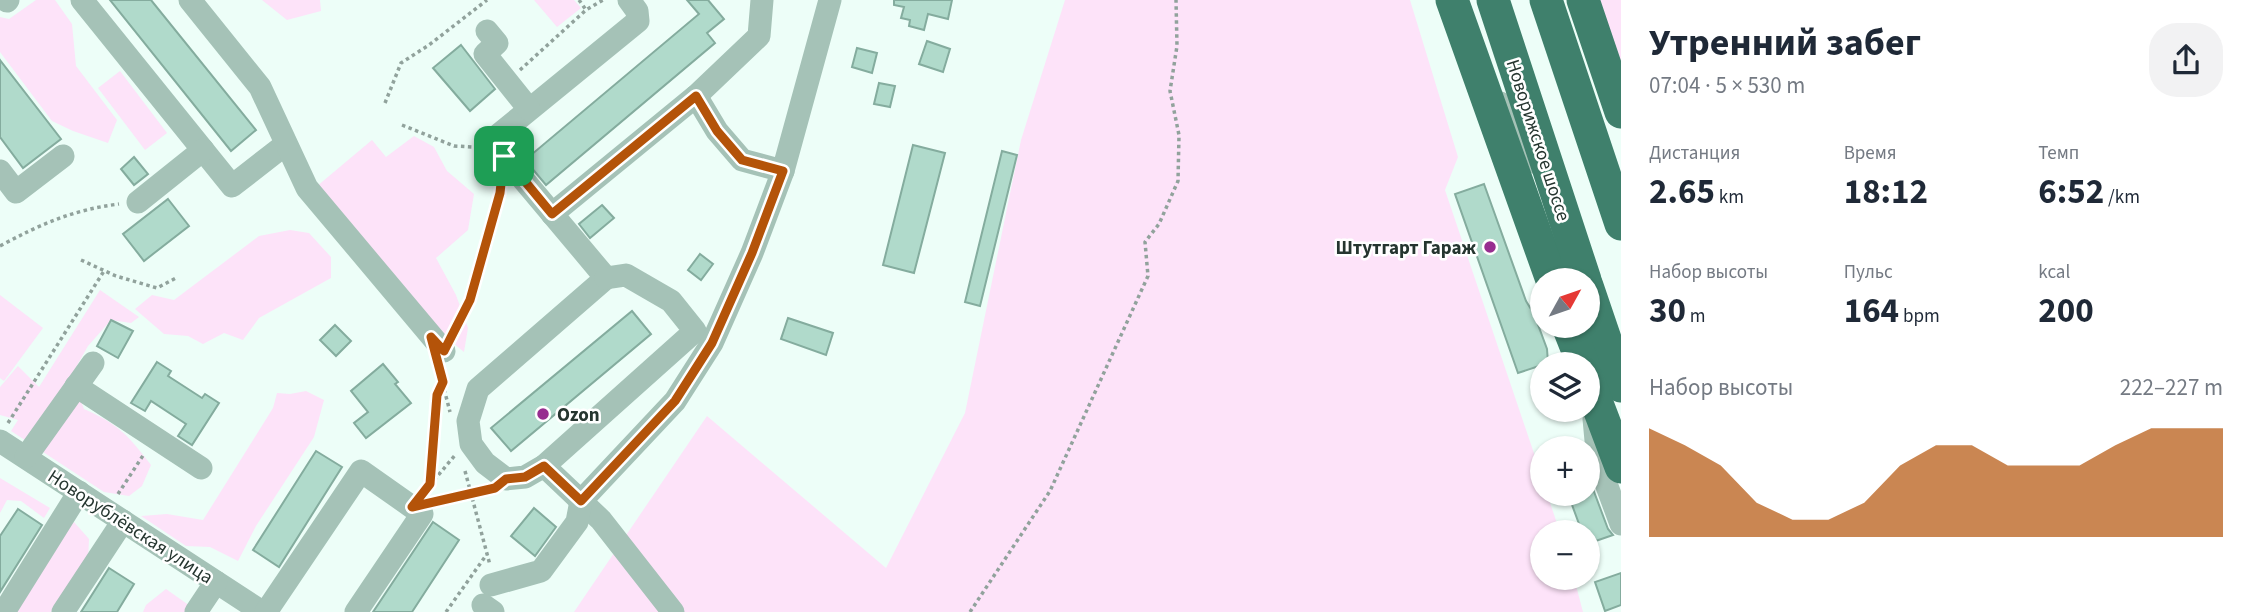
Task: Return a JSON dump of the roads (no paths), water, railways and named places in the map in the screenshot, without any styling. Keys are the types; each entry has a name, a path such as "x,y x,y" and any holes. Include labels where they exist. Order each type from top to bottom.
{"highway":[{"path":"1451,0 1548,268"},
{"name":"Новорижское шоссе","path":"1493,0 1581,268"},
{"path":"1546,0 1621,224"},
{"path":"1583,0 1621,113"},
{"path":"1600,371 1621,467"}],"street":[{"path":"82,0 232,186 286,144"},
{"path":"190,0 260,87 307,188 438,344"},
{"path":"606,278 491,141 638,21 637,11 629,0"},
{"path":"552,214 696,96 759,36 762,0"},
{"path":"489,601 541,571 577,522 581,501 675,401 704,337 752,253 783,171 830,0"},
{"path":"1441,0 1479,69 1557,197"},
{"path":"1567,0 1574,85"},
{"path":"487,31 497,44 485,54 529,109"},
{"path":"696,96 717,131 742,160 783,171"},
{"path":"138,202 203,150"},
{"path":"0,171 16,192 63,156"},
{"path":"626,275 671,300 704,337 544,466 525,477 506,479 485,463 471,444 468,421 478,389 606,278 626,275"},
{"path":"26,457 93,363"},
{"path":"76,386 201,468"},
{"path":"1594,422 1598,462 1621,524"},
{"name":"Новорублёвская улица","path":"3,433 26,457 264,612"},
{"path":"544,466 601,520 673,612"},
{"path":"264,612 361,471 422,514 356,612"},
{"path":"4,612 79,492"},
{"path":"63,612 115,516"},
{"path":"196,612 216,582"}],"place":[{"name":"Штутгарт Гараж","path":"1490,247"},
{"name":"Ozon","path":"543,414"}]}
